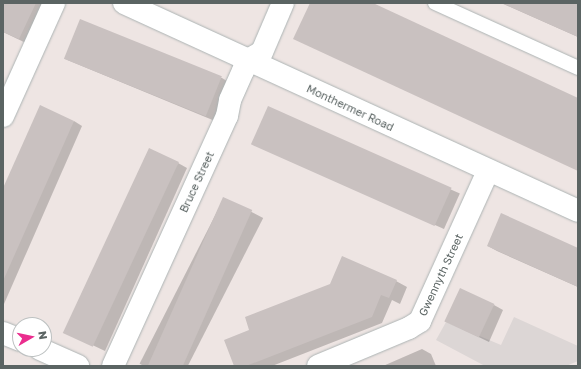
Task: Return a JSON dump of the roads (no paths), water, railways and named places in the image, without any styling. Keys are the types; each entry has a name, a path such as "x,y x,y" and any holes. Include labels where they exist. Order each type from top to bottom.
{"street":[{"path":"3,116 54,3"},
{"name":"Monthermer Road","path":"124,3 578,211"},
{"name":"Bruce Street","path":"112,366 227,116 230,100 248,60 262,52 283,3"},
{"name":"Gwennyth Street","path":"318,366 409,328 420,321 488,171"},
{"path":"52,354 78,366"}],"lane":[{"path":"434,3 578,68"}]}
